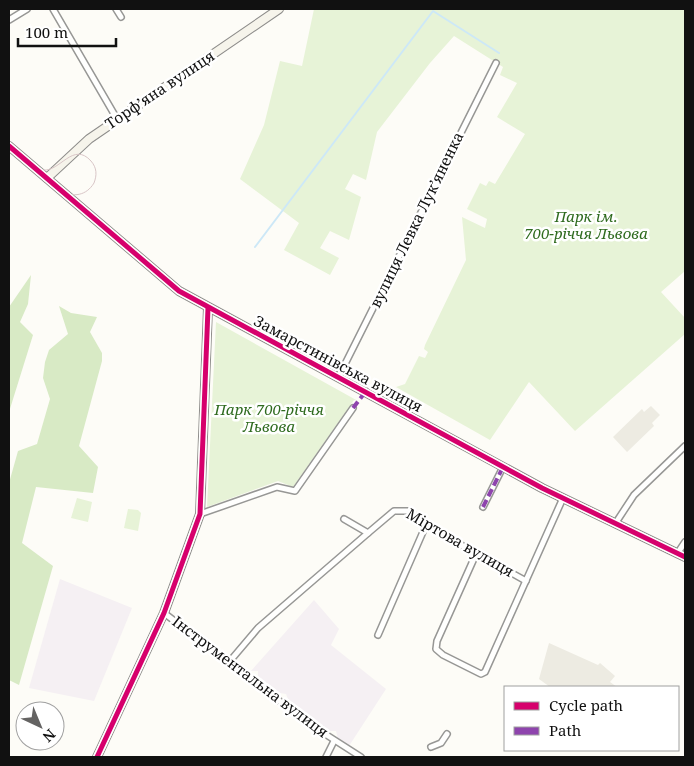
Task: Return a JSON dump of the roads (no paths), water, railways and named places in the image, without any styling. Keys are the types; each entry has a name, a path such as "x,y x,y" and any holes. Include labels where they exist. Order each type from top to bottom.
{"main road":[{"name":"Торфʼяна вулиця","path":"46,178 89,139 279,9"},
{"name":"Замарстинівська вулиця","path":"9,146 164,279 208,308 503,468 685,557"},
{"path":"97,757 164,613 200,514 208,308"}],"street":[{"path":"9,20 27,9"},
{"path":"53,9 117,119"},
{"path":"116,9 121,17"},
{"name":"вулиця Левка Лукʼяненка","path":"338,378 496,63"},
{"path":"200,514 277,487 295,491 353,408"},
{"path":"615,524 634,495 685,446"},
{"path":"483,507 503,468"},
{"path":"476,554 437,641 436,649 443,655 481,674 485,672 563,498"},
{"name":"Міртова вулиця","path":"368,533 394,511 401,510 412,513 422,519 426,525 526,581"},
{"path":"230,661 258,628 368,533 344,519"},
{"path":"378,634 426,525"},
{"path":"677,554 685,542"},
{"name":"Інструментальна вулиця","path":"164,613 230,661 311,725 361,757"},
{"path":"431,747 440,742 447,734"},
{"path":"326,757 334,741"}],"waterway":[{"path":"255,247 433,11 499,53"}],"tram line":[{"path":"9,144 34,167 43,170 55,167 72,156 78,154 84,156 91,161 95,169 94,183 83,193 70,195 60,192 9,148"}],"park label":[{"name":"Парк ім. 700-річчя Львова","path":"586,226"},
{"name":"Парк 700-річчя Львова","path":"269,418"}]}
